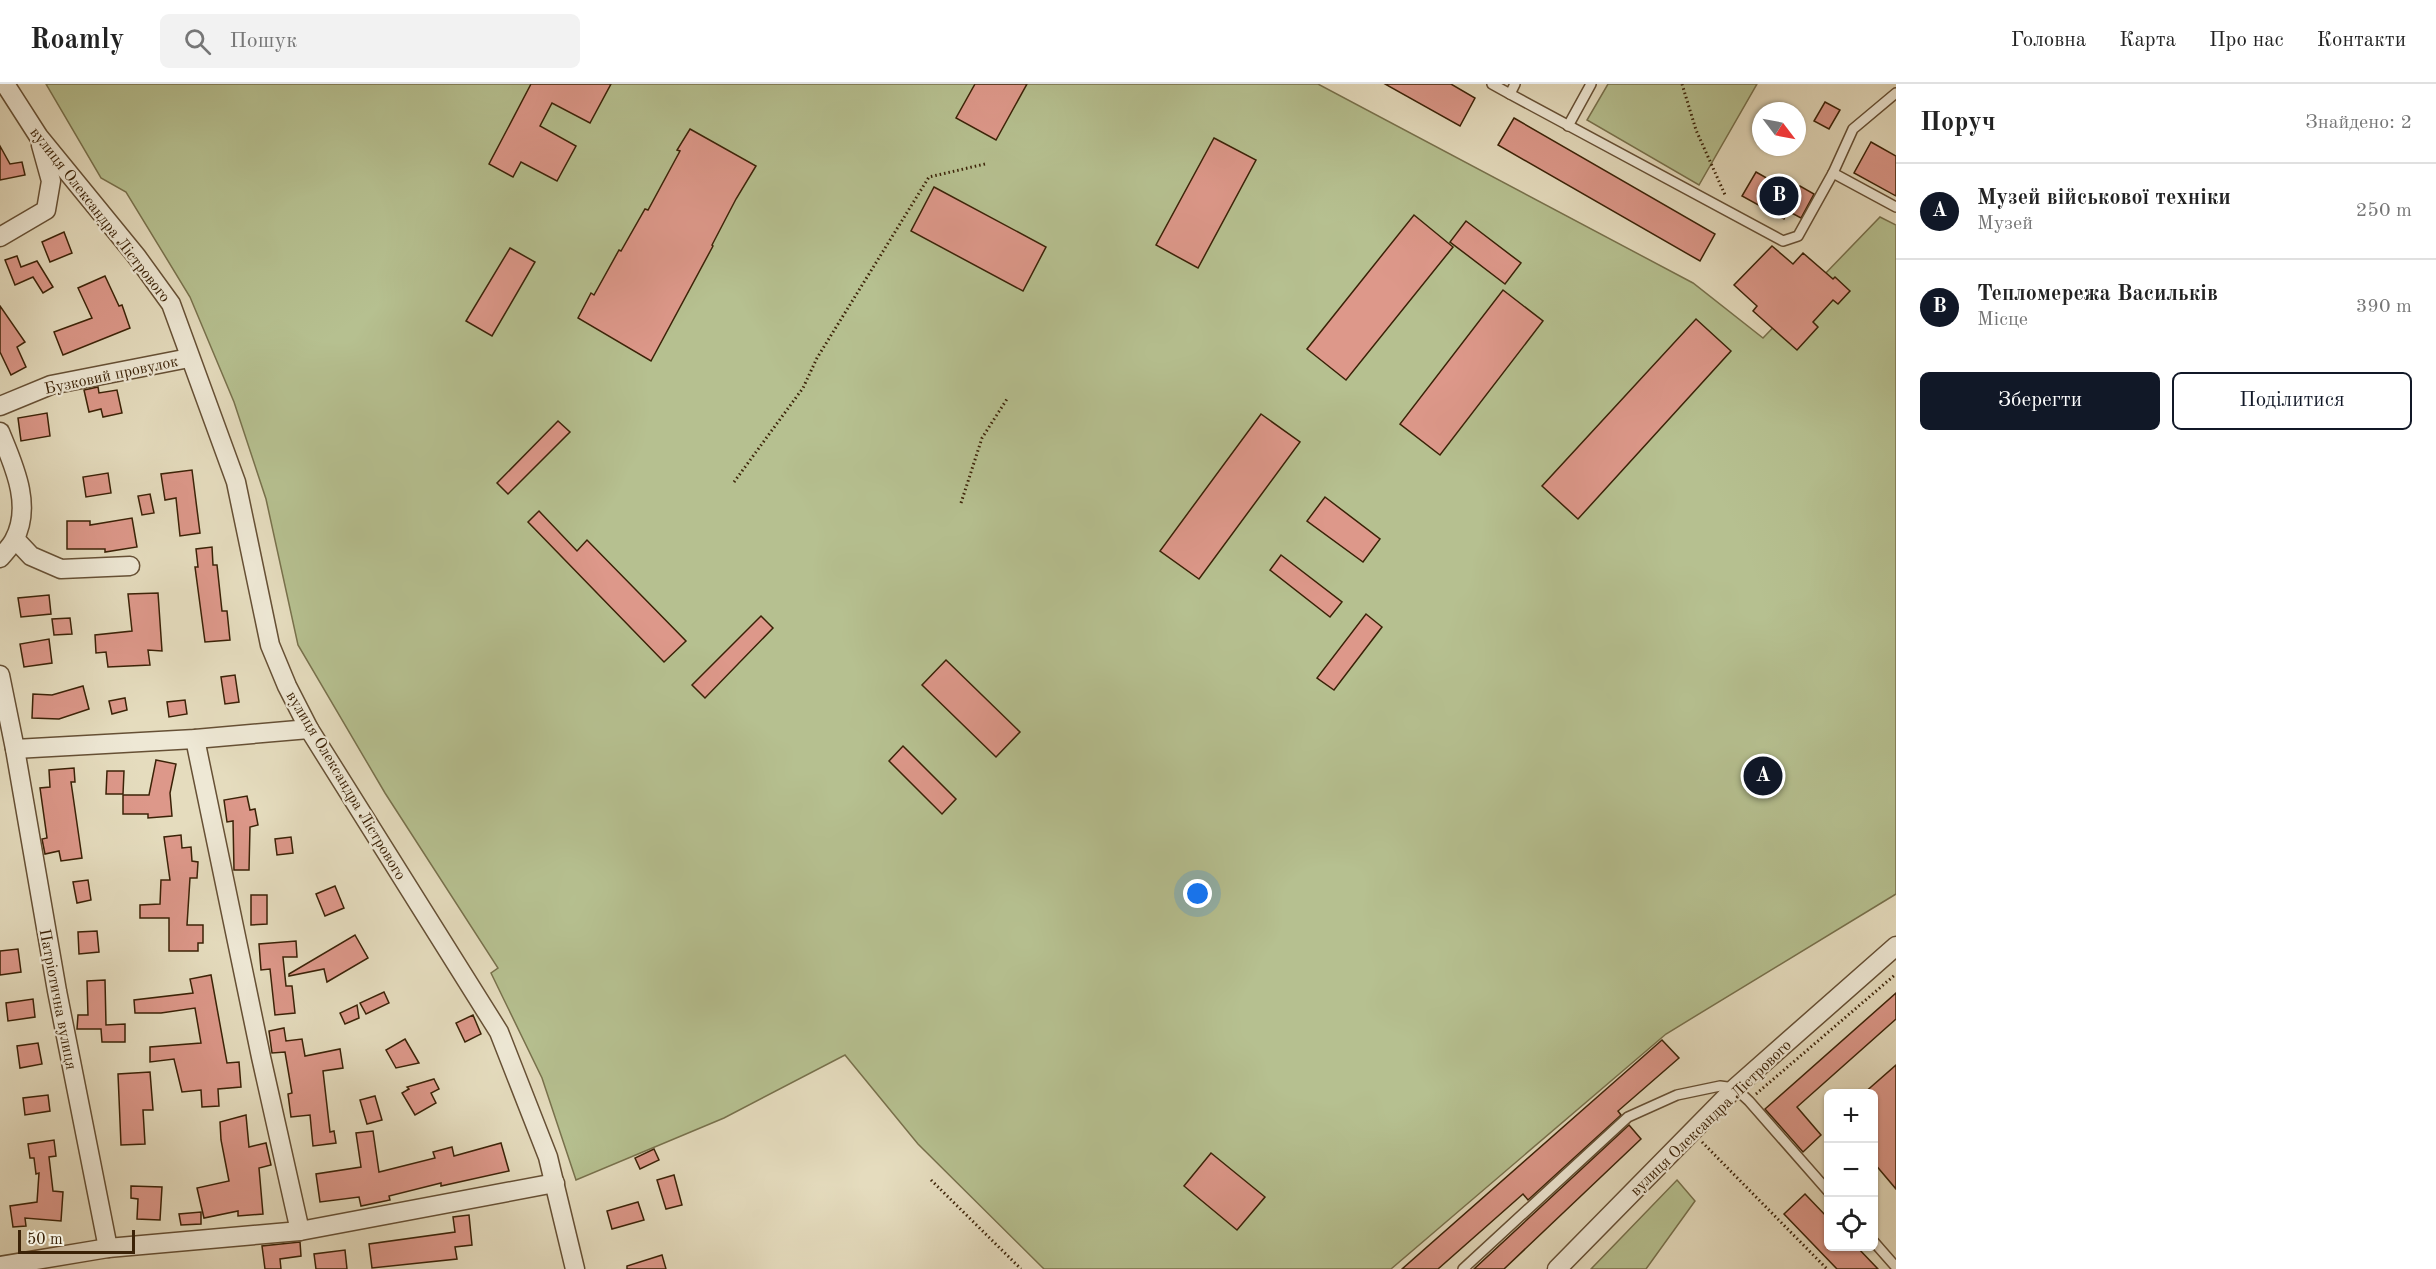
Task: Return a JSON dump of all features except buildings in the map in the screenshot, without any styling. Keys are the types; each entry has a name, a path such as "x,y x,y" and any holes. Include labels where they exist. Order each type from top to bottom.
{"street":[{"name":"вулиця Олександра Лістрового","path":"5,84 39,137 137,257 171,304 236,482 270,645 287,686 309,729 500,1032 548,1156 575,1269"},
{"path":"0,237 46,210 51,181 39,137"},
{"name":"Бузковий провулок","path":"0,406 51,385 189,358"},
{"path":"0,432 18,475 22,508 15,538 0,558"},
{"path":"15,538 31,556 61,569 130,566"},
{"name":"Патріотична вулиця","path":"0,675 57,992 108,1248"},
{"path":"15,749 195,739 309,729"},
{"path":"195,739 261,1057 300,1231"},
{"name":"вулиця Олександра Лістрового","path":"1557,1269 1735,1088 1896,946"},
{"path":"0,1266 108,1248 300,1231 555,1183"}],"lane":[{"path":"1492,84 1783,241 1798,236 1833,173 1853,129 1896,93"},
{"path":"1509,94 1515,84"},
{"path":"1568,126 1591,84"},
{"path":"1833,173 1896,207"},
{"path":"1463,1269 1628,1118 1677,1095 1720,1086 1735,1088 1824,1186"},
{"path":"1878,1247 1896,1267"}],"path":[{"path":"1682,84 1696,130 1734,214"},
{"path":"734,482 803,388 818,358 928,177 985,164"},
{"path":"961,503 982,438 1007,399"},
{"path":"1749,1101 1896,974"},
{"path":"1693,1132 1827,1269"},
{"path":"931,1180 1021,1269"}],"green space":[{"path":"46,84 1318,84 1693,283 1763,338 1880,217 1896,225 1896,894 1666,1034 1391,1269 1044,1269 918,1144 845,1055 724,1118 576,1180 542,1078 491,973 498,968 385,793 298,645 266,499 234,402 190,297 126,192 101,178"},
{"path":"1608,84 1757,84 1699,185 1587,120"},
{"path":"1677,1180 1695,1201 1646,1269 1591,1269"}],"place":[{"name":"Тепломережа Васильків","path":"1779,196"},
{"name":"Музей військової техніки","path":"1763,776"}]}
